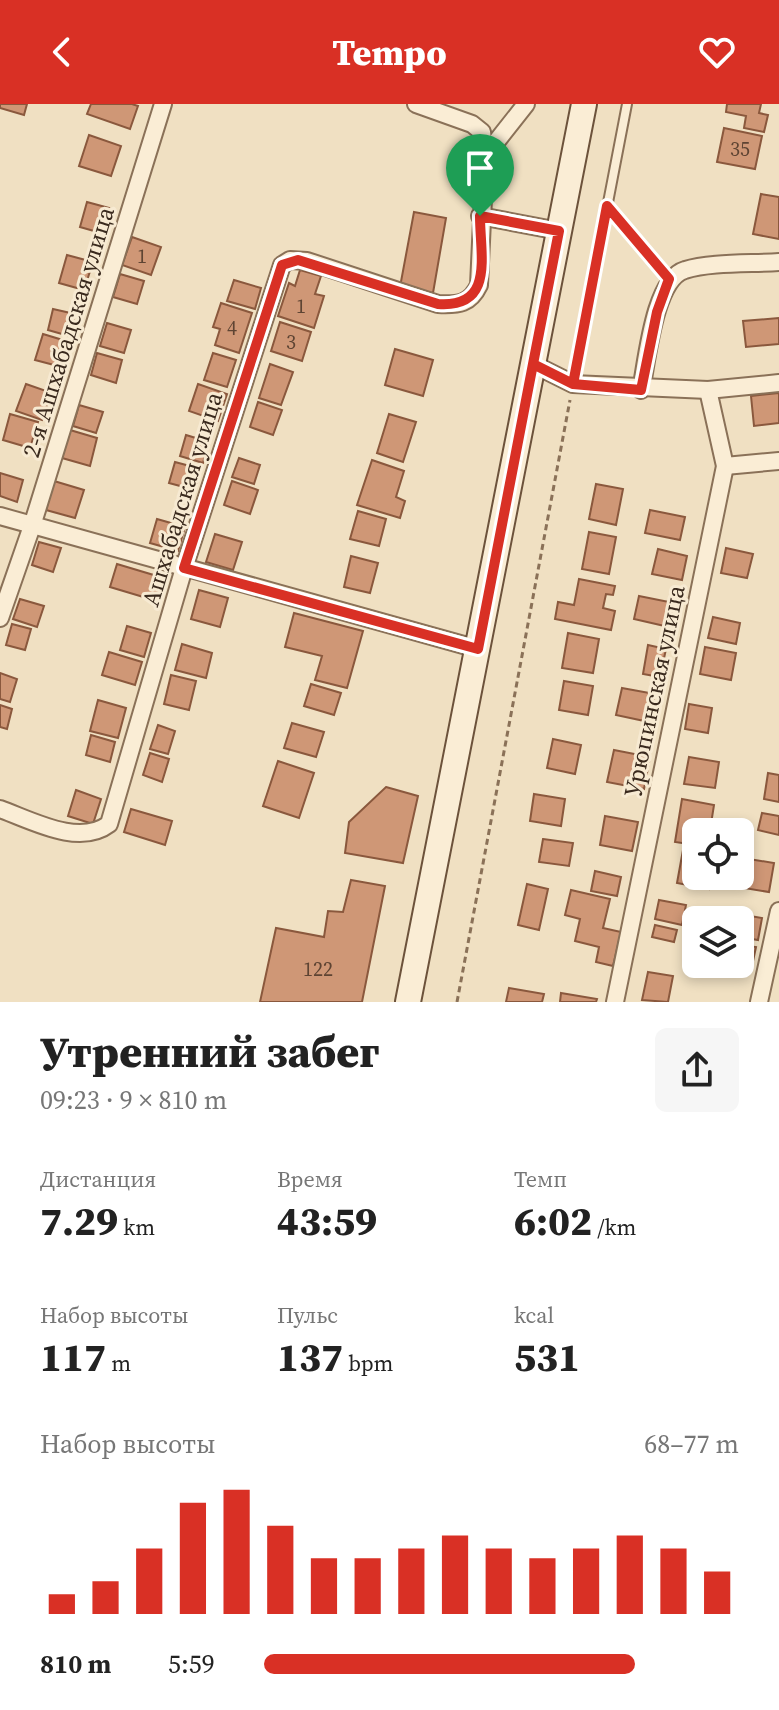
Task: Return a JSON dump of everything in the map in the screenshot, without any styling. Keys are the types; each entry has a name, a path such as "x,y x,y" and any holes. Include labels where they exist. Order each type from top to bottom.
{"main road":[{"path":"408,1002 584,104"}],"street":[{"name":"2-я Ашхабадская улица","path":"0,618 32,526 163,104"},
{"path":"416,104 472,124 482,132 485,156 480,216 559,231"},
{"path":"485,156 526,104"},
{"name":"Ашхабадская улица","path":"0,809 63,831 101,830 113,815 184,568 277,272 290,260 298,260 438,304 461,304 472,298 479,285 480,216"},
{"path":"641,390 657,312 669,279 684,270 779,262"},
{"path":"533,364 573,384 641,390 708,390 779,383"},
{"name":"Урюпинская улица","path":"615,1002 725,466 708,390"},
{"path":"725,466 779,461"},
{"path":"0,516 478,649"},
{"path":"759,1002 779,911"}],"lane":[{"path":"573,384 627,104"},
{"path":"607,206 669,279"}],"path":[{"path":"457,1002 573,384"}],"building":[{"path":"0,104 27,104 24,115 0,108"},
{"path":"91,104 138,106 130,129 87,114"},
{"path":"727,104 761,104 759,113 768,115 764,132 744,128 746,116 726,112"},
{"path":"724,128 762,136 755,169 717,162"},
{"path":"89,135 121,146 111,176 79,166"},
{"path":"761,194 779,197 779,239 753,234"},
{"path":"87,202 109,208 101,233 80,227"},
{"path":"414,212 446,218 433,293 400,287"},
{"path":"132,237 161,247 151,275 122,265"},
{"path":"67,255 93,262 84,290 59,283"},
{"path":"300,270 321,276 315,294 324,296 314,328 278,316 289,283 295,286"},
{"path":"120,274 144,281 137,304 113,297"},
{"path":"234,280 261,288 255,309 227,301"},
{"path":"221,303 252,313 239,353 215,345 220,329 213,327"},
{"path":"53,309 75,314 69,336 48,330"},
{"path":"779,318 779,344 746,347 743,321"},
{"path":"280,322 311,332 302,361 271,351"},
{"path":"107,323 131,330 124,353 100,346"},
{"path":"43,334 66,341 58,366 35,360"},
{"path":"395,349 433,360 423,396 385,385"},
{"path":"97,353 122,360 116,383 91,375"},
{"path":"213,353 236,360 227,387 204,380"},
{"path":"270,364 293,372 281,405 259,398"},
{"path":"26,384 52,393 42,420 16,411"},
{"path":"198,384 227,394 218,421 189,411"},
{"path":"779,393 779,423 754,426 751,396"},
{"path":"258,402 282,410 273,435 250,427"},
{"path":"79,405 103,412 96,433 73,426"},
{"path":"10,414 38,422 30,448 3,440"},
{"path":"389,414 416,422 403,462 377,453"},
{"path":"70,430 97,438 90,466 62,458"},
{"path":"186,435 209,442 203,463 180,456"},
{"path":"239,458 260,465 254,484 232,477"},
{"path":"372,460 404,471 396,497 405,501 400,518 357,505"},
{"path":"175,462 201,469 195,490 169,483"},
{"path":"0,473 23,480 17,502 0,496"},
{"path":"54,481 84,490 75,518 46,510"},
{"path":"232,481 258,490 250,514 224,505"},
{"path":"596,484 623,489 616,525 589,519"},
{"path":"650,510 685,517 680,540 645,533"},
{"path":"358,511 386,519 379,546 350,539"},
{"path":"157,519 185,527 178,551 150,543"},
{"path":"589,532 616,537 609,574 582,569"},
{"path":"215,534 242,542 233,570 206,562"},
{"path":"39,542 61,548 53,572 32,565"},
{"path":"726,548 753,554 747,578 721,573"},
{"path":"658,549 687,556 682,580 652,574"},
{"path":"351,556 378,563 370,593 344,587"},
{"path":"117,564 167,579 160,602 110,587"},
{"path":"579,579 615,586 613,595 606,594 603,608 615,611 611,630 555,619 558,602 574,605"},
{"path":"199,590 228,598 220,627 191,619"},
{"path":"639,596 674,603 669,627 634,619"},
{"path":"20,599 44,606 37,627 13,619"},
{"path":"294,613 363,631 347,688 315,680 322,656 285,647"},
{"path":"713,617 740,623 736,644 708,638"},
{"path":"12,624 31,629 25,650 6,645"},
{"path":"127,626 151,633 144,657 120,650"},
{"path":"568,633 599,639 593,673 562,668"},
{"path":"182,644 212,653 206,678 175,670"},
{"path":"648,645 666,649 660,677 643,674"},
{"path":"705,647 736,653 731,680 700,674"},
{"path":"109,652 142,662 135,685 102,675"},
{"path":"0,673 17,679 10,702 0,699"},
{"path":"171,675 196,681 189,710 164,704"},
{"path":"564,681 593,686 588,715 559,710"},
{"path":"311,684 341,693 334,715 304,706"},
{"path":"622,688 655,694 649,722 616,715"},
{"path":"98,700 126,708 118,738 90,731"},
{"path":"689,704 712,708 708,733 685,729"},
{"path":"0,705 12,709 7,729 0,727"},
{"path":"292,723 324,732 316,757 284,748"},
{"path":"158,725 175,731 168,754 150,749"},
{"path":"91,735 115,742 110,762 86,755"},
{"path":"553,739 581,745 575,774 547,768"},
{"path":"614,750 650,757 644,789 607,782"},
{"path":"150,753 169,759 162,782 143,775"},
{"path":"689,757 719,762 715,788 684,784"},
{"path":"278,761 314,773 299,818 263,806"},
{"path":"768,773 779,775 779,802 764,799"},
{"path":"386,787 418,796 403,863 345,853 349,822"},
{"path":"76,790 101,799 93,824 68,816"},
{"path":"534,794 565,799 561,826 530,821"},
{"path":"682,799 714,805 712,818 682,818 682,843 675,842"},
{"path":"131,809 172,821 165,845 124,832"},
{"path":"762,813 779,816 779,835 758,830"},
{"path":"605,816 638,822 632,851 600,845"},
{"path":"543,839 573,843 569,866 539,862"},
{"path":"682,856 682,884 677,883"},
{"path":"754,860 774,863 769,892 754,890"},
{"path":"595,871 621,877 617,896 591,891"},
{"path":"351,880 385,886 362,1002 260,1002 276,928 324,937 328,911 343,912"},
{"path":"527,884 548,889 539,930 518,925"},
{"path":"571,890 610,899 603,928 621,932 613,966 596,962 599,947 575,941 580,919 565,915"},
{"path":"659,900 686,905 682,906 682,925 655,919"},
{"path":"754,917 762,918 758,940 754,939"},
{"path":"655,925 677,930 674,942 652,937"},
{"path":"648,972 673,976 668,1002 642,1000"},
{"path":"509,988 544,994 542,1002 506,1002"},
{"path":"561,993 597,999 596,1002 560,1002"}],"route":[{"path":"480,216 479,285 472,298 461,304 438,304 307,261 290,260 282,265 277,272 184,568 478,649 533,364 573,384 641,390 657,312 669,279 607,206 573,384 533,364 559,231 480,216"}]}
